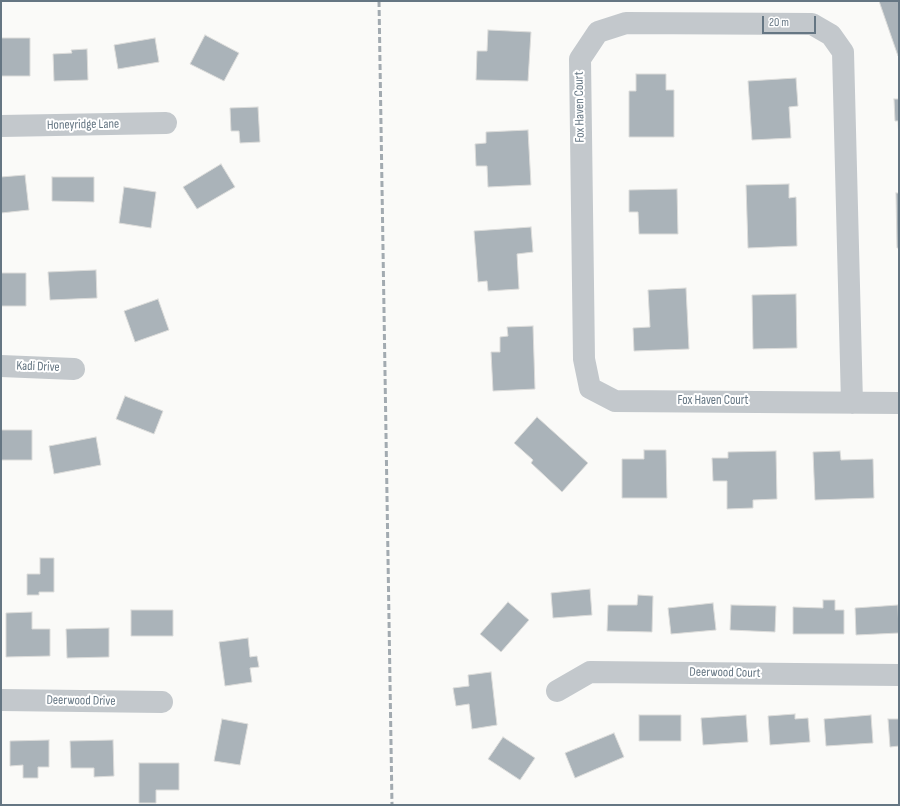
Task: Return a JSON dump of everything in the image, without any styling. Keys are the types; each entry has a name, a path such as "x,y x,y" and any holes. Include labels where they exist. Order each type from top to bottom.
{"street":[{"name":"Fox Haven Court","path":"852,403 844,52 832,35 812,24 626,23 598,32 580,59 584,358 590,388 614,401 852,403 899,403"},
{"name":"Honeyridge Lane","path":"1,126 166,123"},
{"name":"Kadi Drive","path":"1,366 74,369"},
{"name":"Deerwood Court","path":"557,691 590,672 899,675"},
{"name":"Deerwood Drive","path":"1,700 162,702"}],"building":[{"path":"879,1 899,1 898,56"},
{"path":"488,30 531,32 528,81 476,80 477,51 487,51"},
{"path":"205,35 239,53 224,81 190,64"},
{"path":"1,38 30,38 30,76 1,76"},
{"path":"155,38 159,62 118,69 114,45"},
{"path":"87,49 88,80 54,81 53,54 72,53 71,50"},
{"path":"636,74 666,74 666,90 674,90 674,137 629,137 629,91 636,91"},
{"path":"796,78 798,106 789,107 791,138 752,140 748,81"},
{"path":"894,99 899,99 899,138 898,121 895,121"},
{"path":"258,107 260,142 240,143 239,131 231,131 230,108"},
{"path":"528,130 531,185 488,187 487,166 476,166 475,144 486,143 486,132"},
{"path":"221,164 235,187 197,209 183,187"},
{"path":"25,175 29,210 1,213 1,177"},
{"path":"52,177 94,177 94,202 52,201"},
{"path":"789,184 789,198 796,197 797,246 748,248 746,185"},
{"path":"124,187 156,192 151,228 119,223"},
{"path":"677,189 678,234 639,234 638,212 629,212 629,190"},
{"path":"896,193 899,193 899,248 897,248"},
{"path":"531,227 533,252 517,254 519,289 488,291 487,281 478,282 474,231"},
{"path":"96,270 97,298 50,300 48,272"},
{"path":"1,273 26,273 26,306 1,306"},
{"path":"686,288 689,349 634,351 633,328 650,327 648,290"},
{"path":"796,294 797,348 753,349 752,295"},
{"path":"158,299 169,330 135,342 124,311"},
{"path":"533,326 535,389 493,391 491,352 500,352 500,337 508,336 507,327"},
{"path":"125,396 163,411 154,434 116,419"},
{"path":"537,417 588,463 562,492 531,463 533,460 514,443"},
{"path":"1,430 32,430 32,460 1,460"},
{"path":"96,437 101,465 54,474 49,446"},
{"path":"644,450 666,450 667,498 622,498 622,459 644,459"},
{"path":"776,451 777,499 753,500 753,508 727,509 727,481 713,481 712,458 728,458 728,452"},
{"path":"840,451 841,460 873,459 874,498 815,500 813,452"},
{"path":"40,558 54,558 54,592 39,592 39,595 27,595 27,574 40,574"},
{"path":"590,589 592,615 553,618 551,593"},
{"path":"638,595 653,596 652,632 607,631 608,605 637,605"},
{"path":"823,600 835,600 835,610 844,610 844,634 793,634 793,607 823,608"},
{"path":"508,602 529,620 501,652 480,634"},
{"path":"713,603 716,630 671,634 668,608"},
{"path":"731,605 776,606 775,632 730,630"},
{"path":"898,605 899,633 856,635 855,608"},
{"path":"131,610 173,610 173,636 131,636"},
{"path":"32,612 32,629 50,629 50,656 6,657 6,613"},
{"path":"109,628 109,657 67,658 66,629"},
{"path":"248,638 250,657 257,656 259,667 250,668 252,682 225,686 219,642"},
{"path":"491,672 497,725 472,729 469,704 456,706 453,688 469,686 468,675"},
{"path":"795,714 795,719 808,718 810,742 770,745 768,716"},
{"path":"639,715 681,715 681,741 639,741"},
{"path":"746,715 748,742 703,745 701,718"},
{"path":"871,715 873,743 826,746 824,719"},
{"path":"222,719 248,724 240,765 214,761"},
{"path":"888,719 899,719 899,746 890,747"},
{"path":"614,733 624,757 575,778 565,753"},
{"path":"503,737 535,758 520,780 488,759"},
{"path":"49,740 49,767 38,767 38,778 23,778 23,765 10,766 10,741"},
{"path":"113,740 114,776 94,777 94,768 71,768 70,741"},
{"path":"139,763 179,763 179,790 156,790 156,803 139,803"}],"railway":[{"path":"379,1 392,805"}]}
